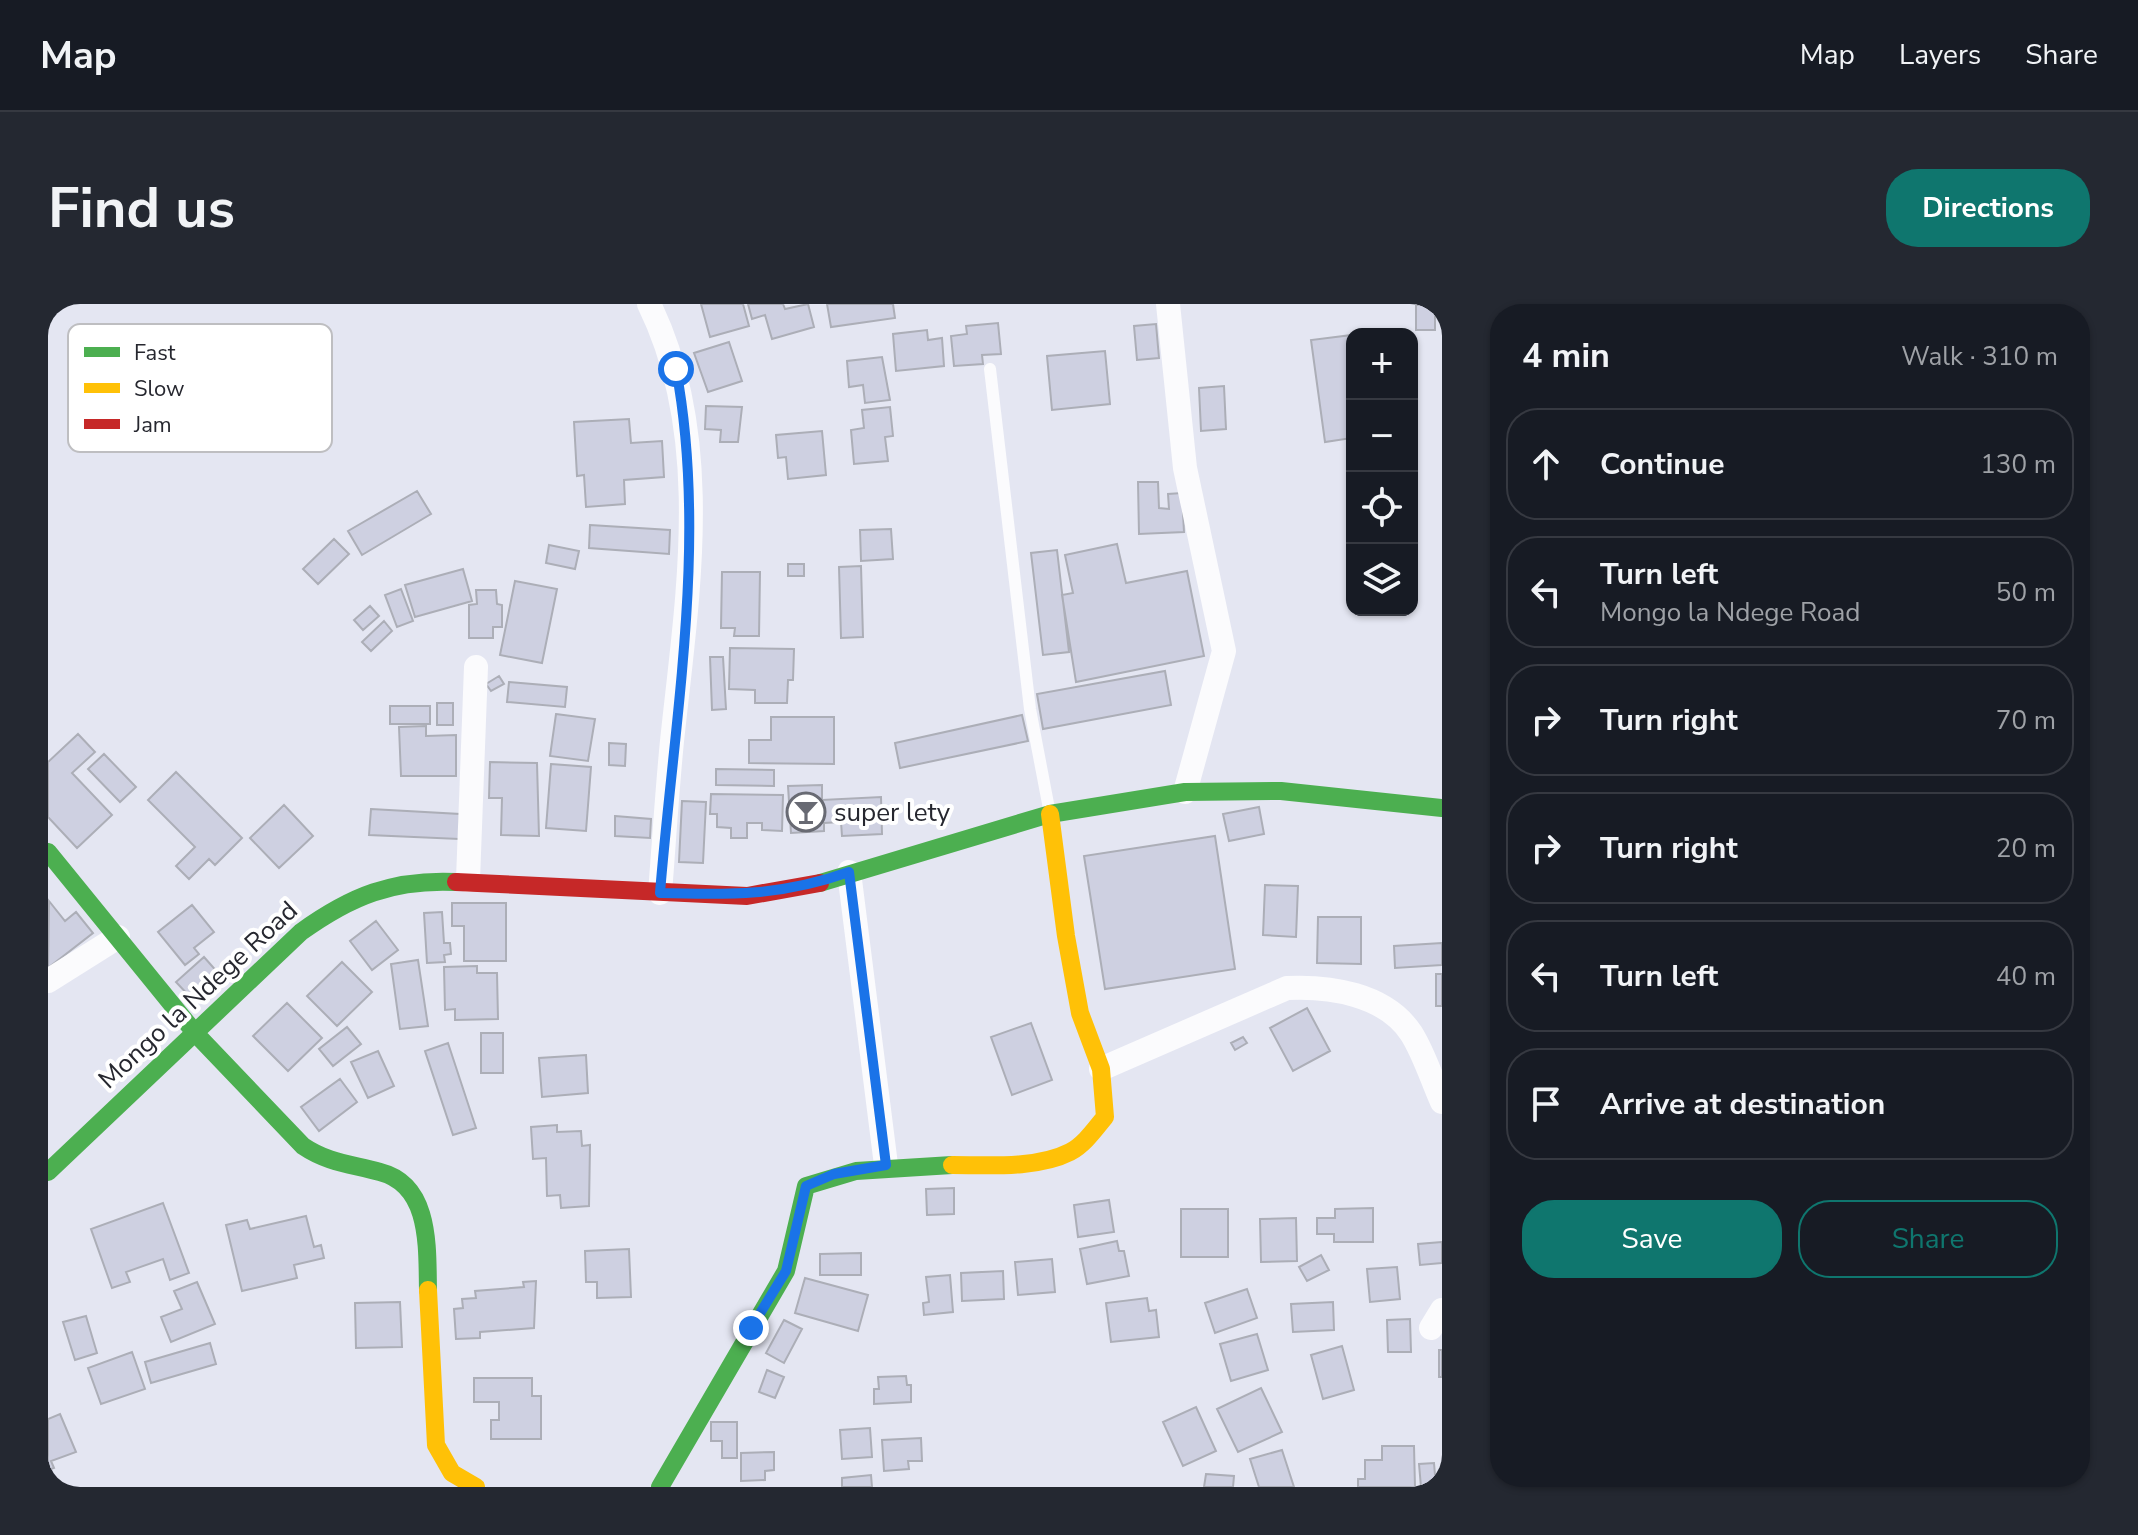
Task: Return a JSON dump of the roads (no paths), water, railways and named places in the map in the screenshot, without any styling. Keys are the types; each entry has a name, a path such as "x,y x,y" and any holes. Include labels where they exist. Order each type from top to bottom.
{"street":[{"path":"649,304 676,369 690,475 683,649 660,893"},
{"path":"1168,304 1185,468 1224,651 1185,792"},
{"path":"468,880 476,667"},
{"name":"Mongo la Ndege Road","path":"48,1172 196,1034 259,968 337,906 379,888 468,880 747,896 813,885 1050,814 1185,792 1281,791 1442,808"},
{"path":"660,1487 786,1271 806,1186 834,1174 886,1165 961,1167 1028,1161 1071,1152 1105,1117 1101,1069 1080,1013 1050,814"},
{"path":"48,852 196,1034 320,1161 340,1168 367,1167 396,1178 410,1189 421,1209 426,1231 437,1448 440,1461 453,1477 476,1487"},
{"path":"849,872 886,1165"},
{"path":"48,981 118,937"},
{"path":"1101,1069 1287,988 1319,986 1353,993 1395,1016 1411,1033 1442,1102"}],"lane":[{"path":"990,369 1030,709 1050,814"}],"place":[{"name":"super lety","path":"806,812"}]}
